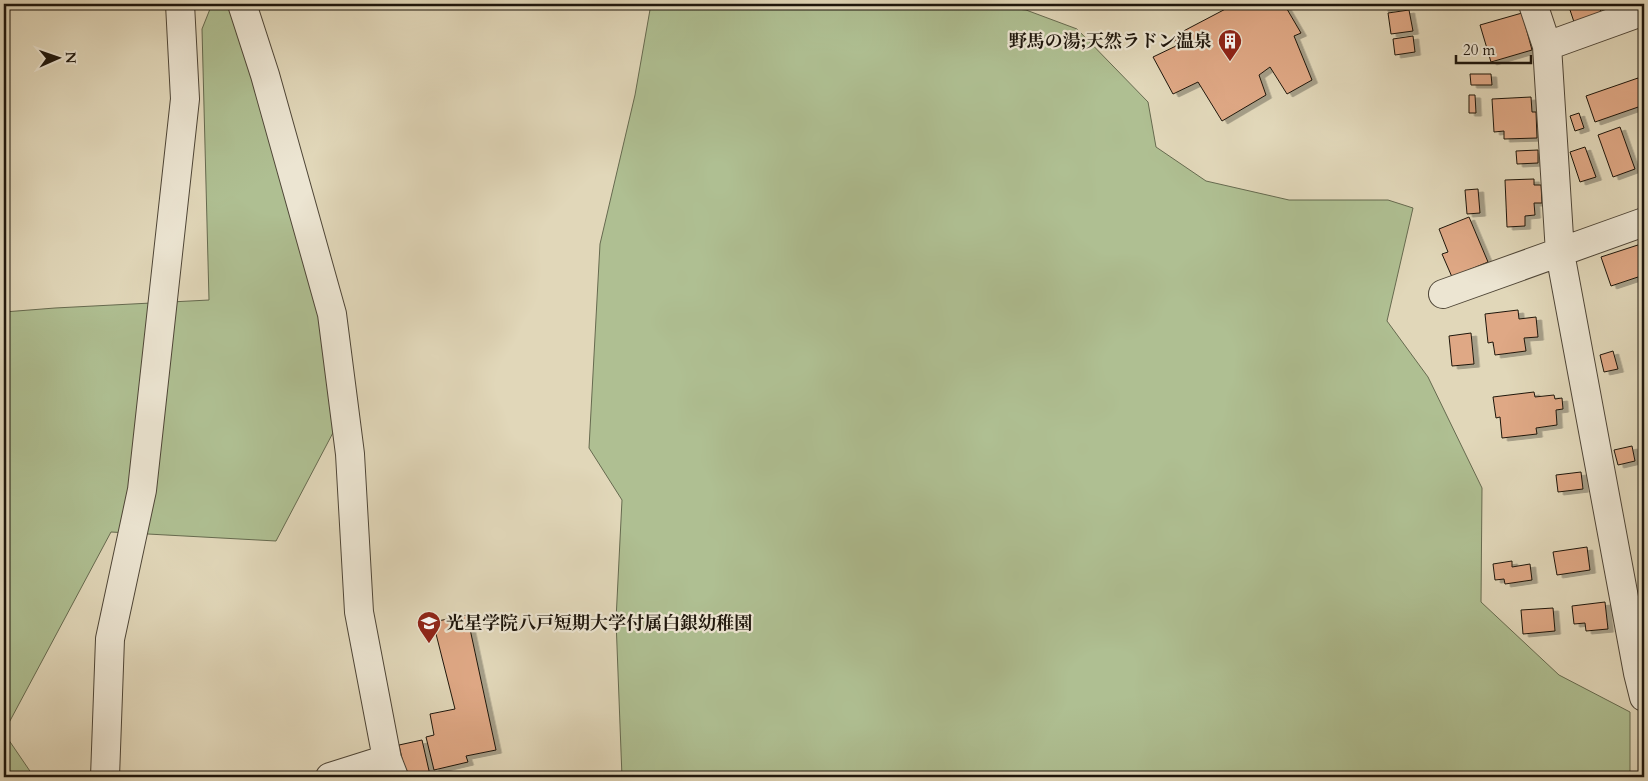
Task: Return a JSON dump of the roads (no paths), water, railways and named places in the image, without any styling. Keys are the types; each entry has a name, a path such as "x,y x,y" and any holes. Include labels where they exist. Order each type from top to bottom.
{"street":[{"path":"105,777 110,639 142,490 185,99 180,4"},
{"path":"242,4 265,75 332,314 350,454 359,612 391,768 330,777"},
{"path":"1533,4 1547,46 1560,253 1636,663 1644,697"},
{"path":"1547,46 1644,11"},
{"path":"1443,294 1644,222"}],"place":[{"name":"野馬の湯;天然ラドン温泉","path":"1230,62"},
{"name":"光星学院八戸短期大学付属白銀幼稚園","path":"429,644"}]}
